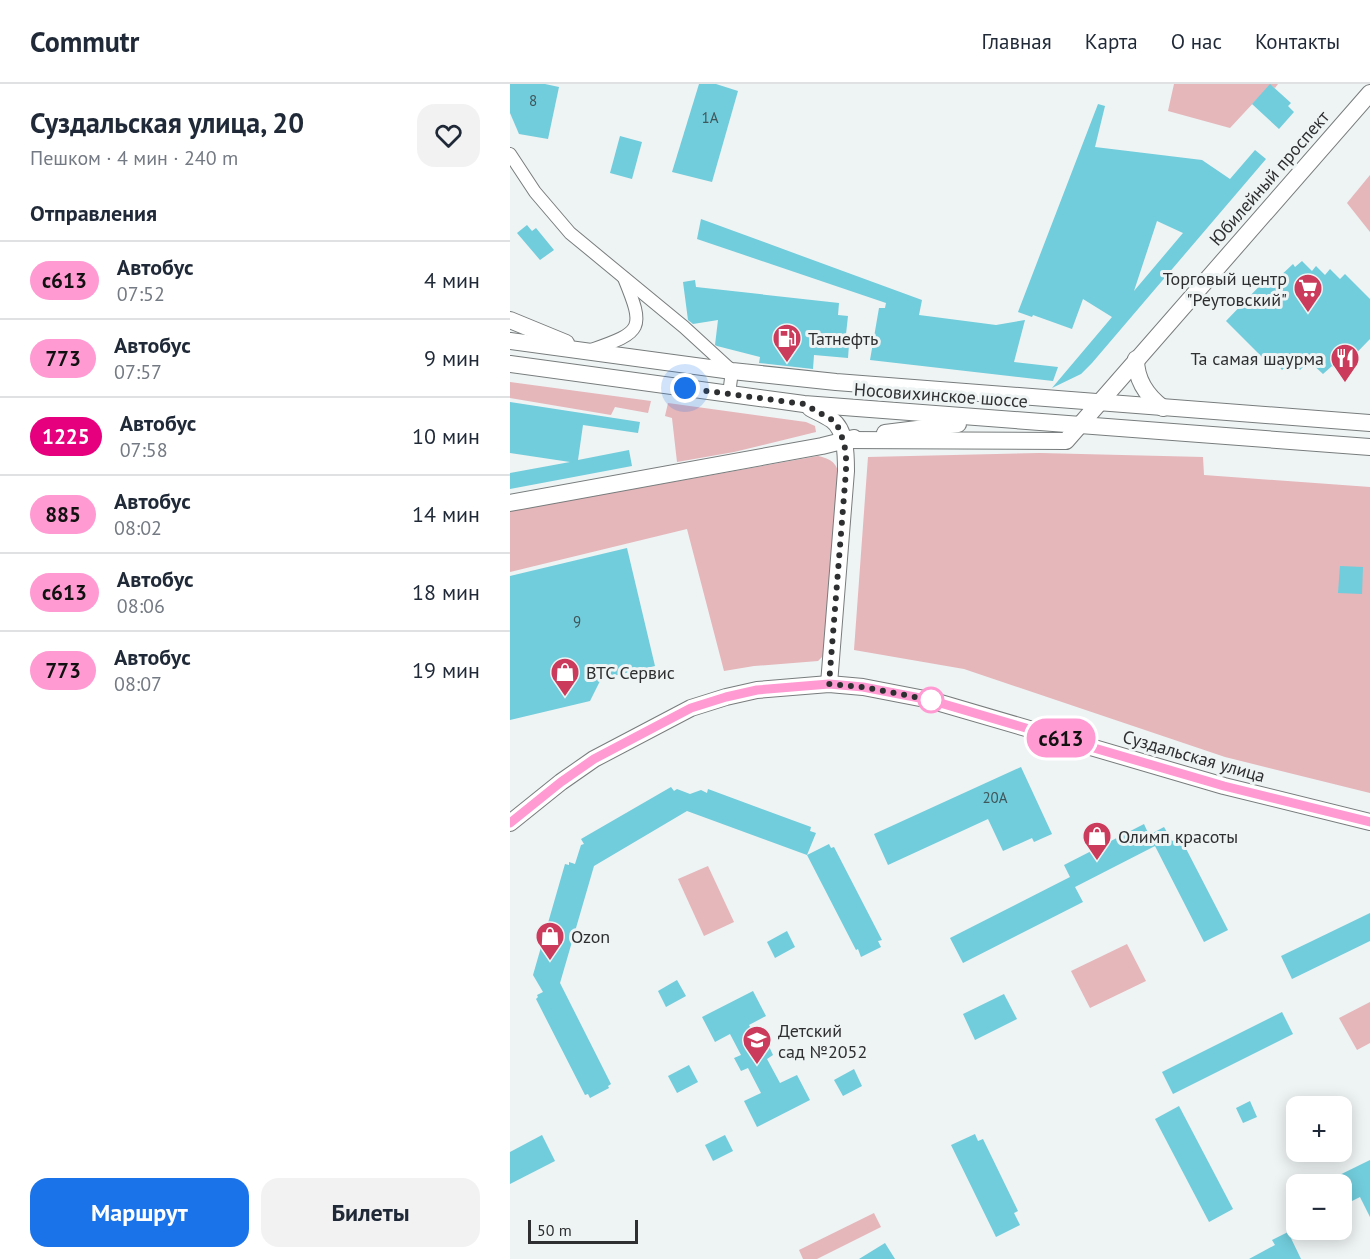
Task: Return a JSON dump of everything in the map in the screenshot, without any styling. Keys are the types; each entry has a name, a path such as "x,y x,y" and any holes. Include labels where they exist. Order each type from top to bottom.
{"main road":[{"name":"Юбилейный проспект","path":"843,440 1066,441 1370,93"},
{"path":"510,320 586,351"},
{"name":"Носовихинское шоссе","path":"510,341 732,371 848,383 1097,404 1370,423"},
{"path":"1136,359 1136,369 1141,384 1163,408"},
{"name":"Носовихинское шоссе","path":"510,364 804,404 1370,447"},
{"path":"804,404 834,421 846,452 829,684"},
{"path":"510,503 812,448 903,429 1002,419"},
{"name":"Суздальская улица","path":"510,823 594,759 691,708 757,690 829,684 863,687 930,700 1224,786 1370,822"}],"street":[{"path":"510,154 535,192 570,232 684,327 732,371 729,394"},
{"path":"586,351 622,339 634,329 637,312 624,277"}],"shaded area":[{"path":"1174,84 1278,84 1275,88 1270,85 1230,128 1168,111"},
{"path":"1370,175 1370,232 1347,203"},
{"path":"510,382 651,401 648,413 615,407 611,415 510,398"},
{"path":"668,403 806,422 815,426 816,432 734,452 677,462 672,418 665,416"},
{"path":"1040,453 1203,457 1204,475 1370,487 1370,793 1225,757 964,669 854,650 868,457"},
{"path":"818,456 832,461 839,475 825,654 818,661 724,671 687,529 510,572 510,511"},
{"path":"708,866 734,922 704,936 678,879"},
{"path":"1127,944 1146,981 1090,1008 1071,971"},
{"path":"1370,1002 1370,1043 1357,1050 1339,1018"},
{"path":"874,1213 881,1227 817,1259 803,1259 799,1250"}],"building":[{"path":"510,84 545,84 559,87 548,139 519,134 510,113"},
{"path":"699,84 716,84 738,91 712,182 672,172"},
{"path":"1270,84 1291,103 1288,106 1294,112 1279,129 1252,104"},
{"path":"1098,104 1105,106 1095,147 1202,160 1230,179 1255,150 1266,159 1081,374 1052,388 1112,317 1083,299 1072,329 1018,312","holes":["1157,221 1183,233 1134,291"]},
{"path":"620,136 642,142 632,179 610,173"},
{"path":"701,219 922,300 919,315 996,325 1025,320 1014,362 1058,367 1053,381 870,360 879,308 885,308 886,303 697,239"},
{"path":"527,225 532,231 536,228 554,250 540,260 517,233"},
{"name":"Торговый центр \"Реутовский\"","path":"1302,261 1312,271 1316,266 1325,275 1330,269 1340,279 1345,274 1370,299 1370,339 1338,372 1332,366 1323,374 1309,361 1300,370 1291,361 1282,370 1268,354 1263,358 1226,321 1271,274 1277,279 1293,264 1295,267"},
{"path":"695,280 696,287 839,303 838,315 848,316 845,343 849,344 848,358 814,355 813,369 759,363 760,357 715,345 718,320 693,324 688,320 683,282"},
{"path":"510,402 640,422 638,433 583,425 578,460 629,450 632,466 510,489 510,473 570,462 510,453"},
{"path":"627,548 655,666 601,679 590,701 510,720 510,576"},
{"path":"1340,566 1363,567 1362,594 1338,593"},
{"path":"1021,767 1052,834 1034,842 1032,838 1003,851 988,819 888,865 874,834"},
{"path":"671,787 674,791 677,789 690,794 701,790 707,793 708,789 811,827 810,831 816,833 807,855 687,811 594,866 560,983 611,1084 609,1088 590,1098 588,1094 585,1095 536,999 537,995 543,992 533,975 565,864 569,865 569,862 575,864 581,845 584,844 581,839"},
{"path":"1144,824 1149,835 1164,827 1172,841 1180,837 1228,930 1204,942 1155,846 1075,887 1083,902 963,963 950,938 1070,877 1064,865"},
{"path":"829,844 831,848 834,847 882,940 878,941 881,947 861,957 807,855"},
{"path":"1370,913 1370,941 1292,979 1281,956"},
{"path":"787,931 795,947 775,958 767,942"},
{"path":"677,980 686,996 666,1007 658,991"},
{"path":"753,991 766,1016 749,1025 760,1046 767,1042 773,1055 767,1059 780,1083 797,1075 810,1100 757,1127 744,1101 761,1093 748,1068 741,1071 734,1058 741,1055 730,1034 715,1042 702,1017"},
{"path":"1004,994 1017,1019 975,1040 963,1014"},
{"path":"1282,1012 1293,1034 1173,1094 1162,1072"},
{"path":"689,1065 698,1082 677,1093 668,1076"},
{"path":"854,1069 862,1086 843,1096 834,1080"},
{"path":"1250,1101 1257,1117 1243,1123 1236,1108"},
{"path":"1179,1106 1233,1209 1209,1222 1155,1119"},
{"path":"975,1134 978,1141 983,1139 1018,1211 1014,1213 1020,1225 996,1237 951,1145"},
{"path":"542,1135 555,1161 510,1184 510,1152"},
{"path":"725,1135 733,1151 713,1161 705,1145"},
{"path":"1370,1160 1370,1217 1360,1197 1352,1201 1352,1174 1341,1174"},
{"path":"1286,1233 1286,1240 1292,1240 1301,1259 1249,1259 1275,1245 1272,1240"},
{"path":"885,1243 895,1259 859,1259"}],"bus line":[{"name":"с613","path":"510,823 594,759 691,708 757,690 829,684 863,687 930,700 1224,786 1370,822"}],"place":[{"name":"Торговый центр \"Реутовский\"","path":"1308,314"},
{"name":"Татнефть","path":"787,364"},
{"name":"Та самая шаурма","path":"1345,384"},
{"name":"ВТС Сервис","path":"565,698"},
{"name":"Олимп красоты","path":"1097,862"},
{"name":"Ozon","path":"550,962"},
{"name":"Детский сад №2052","path":"757,1066"}],"route":[{"path":"685,388 804,404 834,421 840,430 846,452 846,471 829,684 863,687 931,700"}]}
